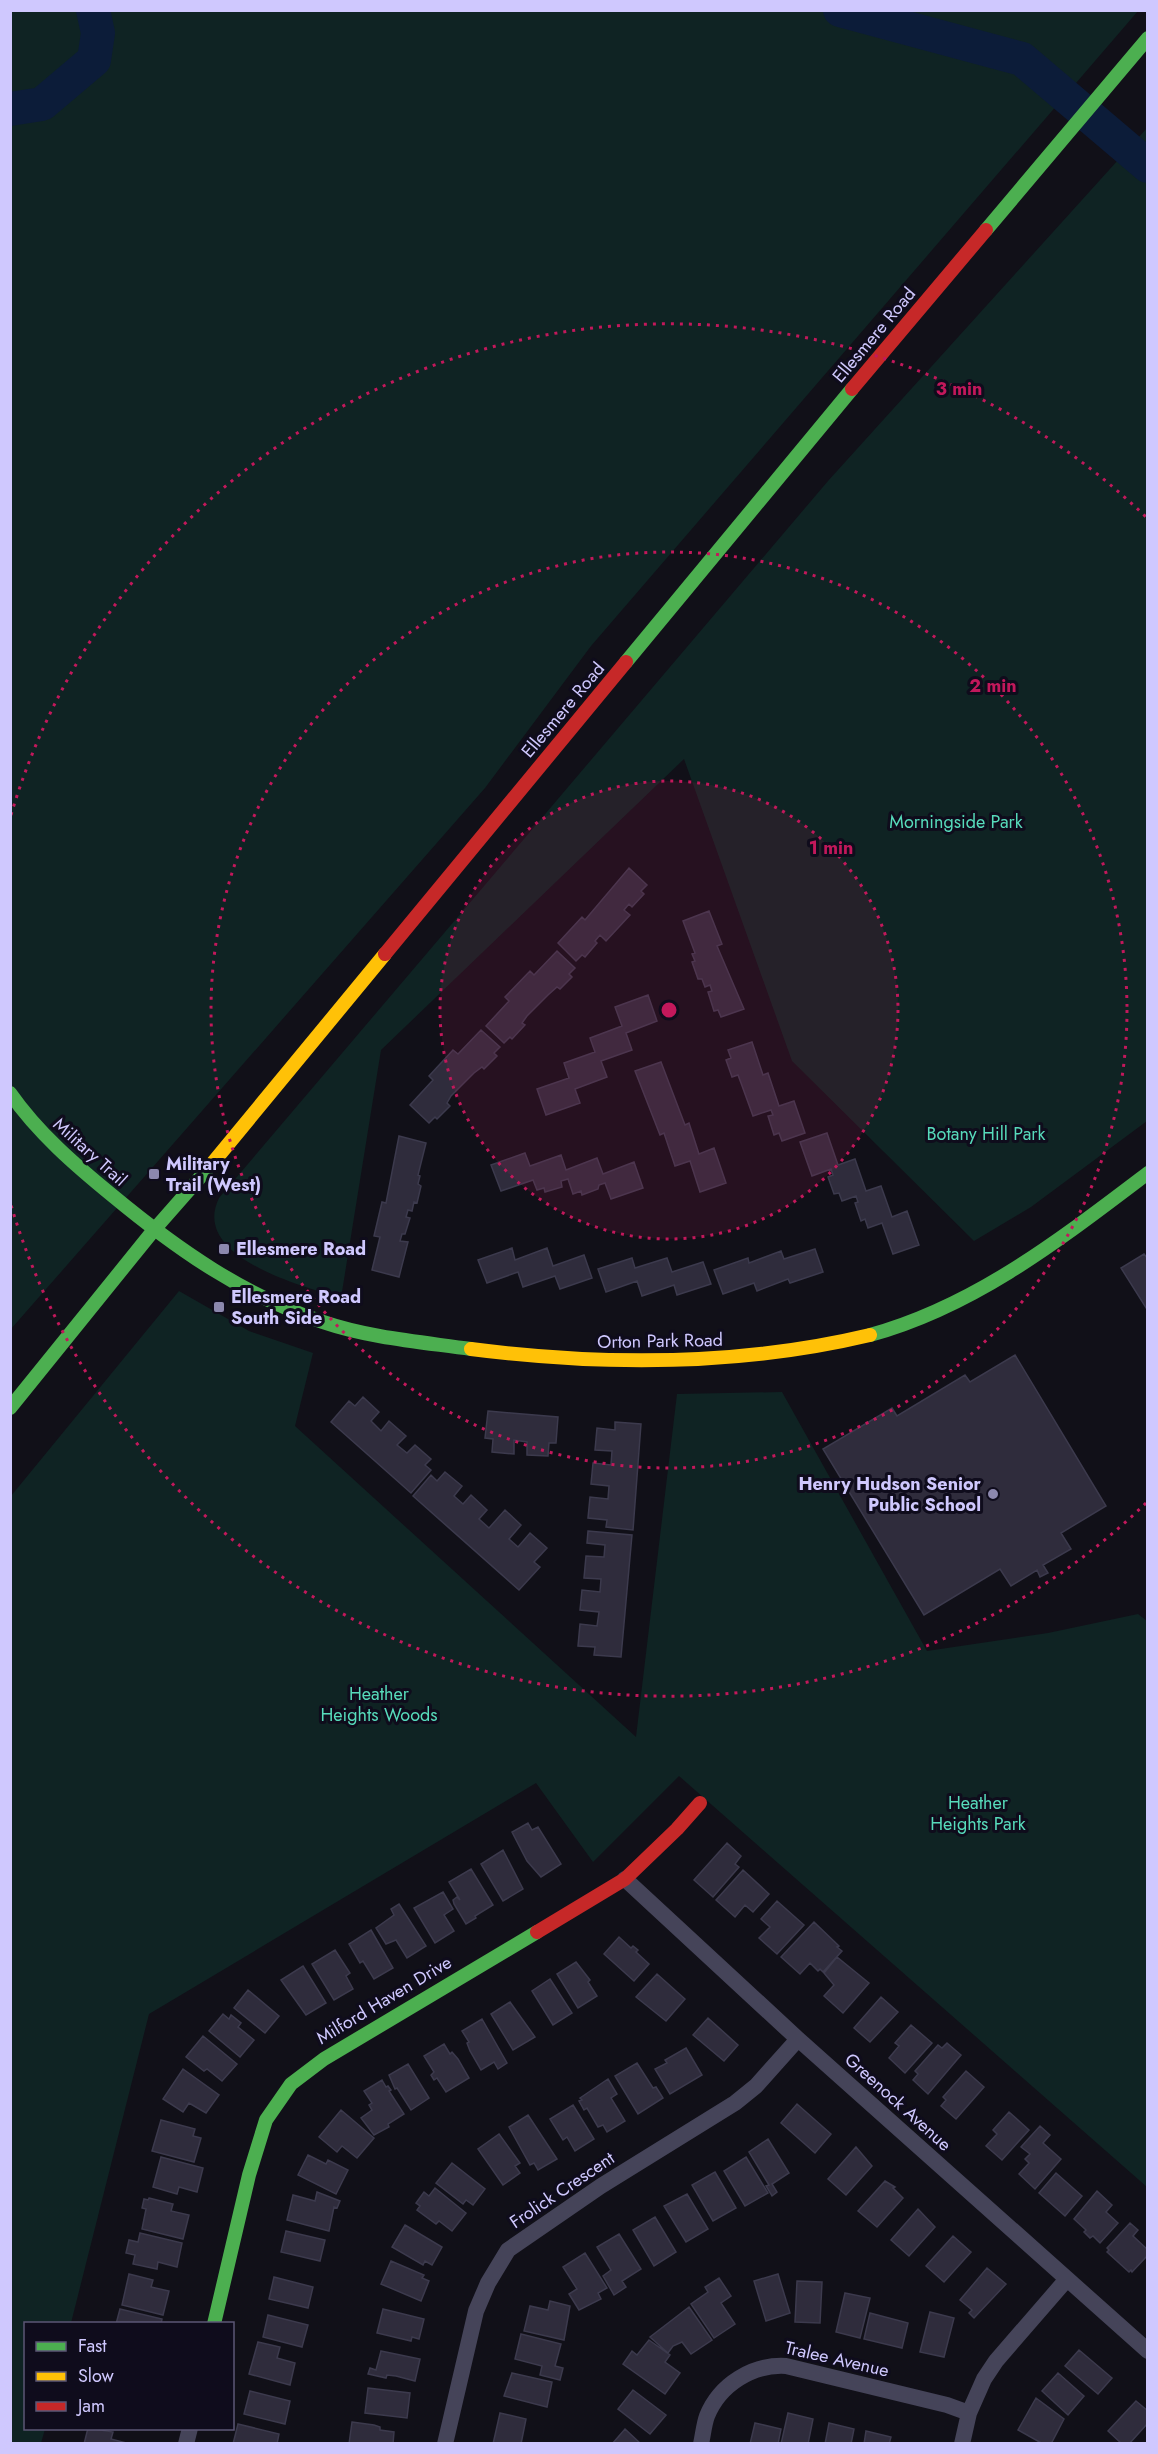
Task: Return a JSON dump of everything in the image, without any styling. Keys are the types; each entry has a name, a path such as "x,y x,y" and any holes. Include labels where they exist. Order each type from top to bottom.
{"street":[{"name":"Ellesmere Road","path":"10,1408 153,1231 180,1202 988,226 1148,38"},
{"name":"Military Trail","path":"10,1093 55,1148 153,1231"},
{"name":"Orton Park Road","path":"153,1231 244,1291 325,1323 391,1338 496,1352 615,1361 701,1360 802,1349 845,1341 922,1318 984,1288 1018,1268 1148,1173"},
{"name":"Milford Haven Drive","path":"214,2322 266,2120 291,2084 324,2059 625,1879 700,1803"},
{"name":"Greenock Avenue","path":"625,1879 798,2039 1148,2351"},
{"name":"Frolick Crescent","path":"445,2444 476,2311 488,2283 508,2250 601,2186 735,2103 756,2086 798,2039"},
{"path":"962,2444 969,2413 984,2379 996,2361 1067,2279"},
{"name":"Tralee Avenue","path":"701,2444 707,2415 729,2384 756,2369 769,2365 786,2366 947,2405 969,2413"}],"green space":[{"path":"11,11 1138,11 591,646 485,788 11,1329"},
{"name":"Morningside Park","path":"1147,128 1147,1121 1031,1207 974,1241 792,1061 684,759 381,1050 341,1298 278,1277 255,1266 235,1252 220,1237 214,1219 219,1198 828,481"},
{"path":"179,1291 249,1331 313,1353 295,1426 636,1737 677,1394 782,1392 927,1651 1048,1633 1138,1614 1147,1621 1147,2187 679,1776 593,1862 536,1783 149,2014 71,2322 24,2322 24,2430 45,2430 41,2443 11,2444 11,1496"}],"building":[{"path":"629,868 647,885 641,891 644,894 632,907 629,904 624,910 630,915 606,941 600,935 595,941 597,943 585,957 582,955 576,961 558,943 582,917 585,920"},
{"path":"709,911 722,944 717,946 744,1009 721,1017 718,1010 714,1011 708,992 712,991 710,985 705,987 702,979 698,979 692,962 695,961 692,954 695,953 683,921"},
{"path":"557,951 575,968 569,974 572,977 560,989 557,987 548,995 527,1016 522,1023 525,1025 512,1039 510,1037 504,1043 486,1026 509,1001 505,997 530,971 534,975"},
{"path":"648,995 657,1021 626,1033 632,1050 601,1061 607,1077 575,1089 580,1103 546,1115 537,1089 569,1078 564,1063 595,1052 590,1038 622,1026 615,1007"},
{"path":"481,1030 500,1047 494,1053 497,1056 484,1069 482,1067 474,1073 451,1096 447,1103 450,1106 437,1119 435,1117 429,1123 410,1105 433,1080 429,1076 453,1050 458,1054"},
{"path":"752,1042 763,1075 768,1073 779,1106 794,1101 805,1133 782,1141 779,1133 774,1135 768,1116 773,1115 771,1110 753,1116 738,1075 732,1077 726,1060 731,1058 728,1050"},
{"path":"661,1062 685,1125 689,1123 699,1154 714,1148 726,1183 700,1192 690,1161 675,1166 664,1133 660,1135 635,1071"},
{"path":"827,1133 838,1165 855,1159 866,1191 881,1186 892,1217 907,1211 919,1245 893,1254 882,1223 868,1228 865,1219 861,1221 855,1203 858,1202 856,1196 842,1201 839,1193 834,1194 828,1177 833,1175 831,1169 812,1176 800,1142"},
{"path":"399,1136 426,1143 418,1175 420,1176 418,1184 421,1186 417,1203 414,1202 412,1211 408,1210 406,1217 410,1218 400,1241 408,1242 399,1277 372,1270 380,1237 374,1236 382,1202 386,1203"},
{"path":"525,1153 530,1166 561,1155 566,1170 597,1158 603,1174 634,1162 643,1188 611,1199 605,1183 599,1185 598,1189 582,1195 581,1191 573,1194 568,1179 561,1181 562,1187 545,1192 544,1188 537,1190 533,1180 501,1191 491,1165"},
{"path":"512,1248 515,1260 547,1248 553,1266 584,1255 592,1278 560,1289 555,1276 523,1287 518,1272 487,1283 478,1260"},
{"path":"815,1249 823,1272 790,1283 788,1279 757,1291 754,1283 723,1294 714,1270 748,1258 749,1263 781,1251 784,1259"},
{"path":"1144,1254 1148,1259 1148,1311 1121,1268"},
{"path":"632,1258 635,1268 667,1258 672,1272 703,1262 711,1284 677,1295 674,1285 642,1296 637,1281 606,1292 598,1269"},
{"path":"1015,1355 1106,1506 1061,1533 1071,1549 1043,1565 1048,1573 1040,1577 1037,1570 1011,1586 1000,1569 924,1615 823,1449 892,1408 897,1416 965,1375 970,1382"},
{"path":"363,1397 379,1412 371,1421 381,1431 389,1421 406,1436 397,1445 407,1453 415,1445 431,1459 425,1465 431,1470 411,1493 331,1422 349,1401 355,1406"},
{"path":"488,1411 558,1417 556,1443 549,1443 548,1456 527,1455 527,1442 514,1440 514,1454 492,1452 493,1439 485,1438"},
{"path":"615,1422 641,1424 633,1530 606,1527 607,1520 588,1518 590,1497 608,1499 609,1486 591,1484 593,1463 611,1465 612,1451 595,1450 597,1428 615,1430"},
{"path":"445,1472 462,1486 454,1496 463,1504 471,1495 487,1510 479,1519 489,1528 505,1510 521,1525 509,1539 518,1547 530,1533 547,1548 534,1562 540,1567 519,1590 413,1496 431,1475 437,1481"},
{"path":"588,1531 632,1535 621,1657 594,1655 595,1647 578,1646 580,1624 597,1626 599,1612 580,1610 582,1590 600,1592 601,1579 584,1578 586,1556 604,1557 605,1545 587,1543"},
{"path":"528,1823 532,1830 538,1827 561,1864 541,1877 527,1861 512,1832"},
{"path":"727,1843 741,1856 735,1864 739,1867 713,1897 694,1880"},
{"path":"503,1850 523,1889 503,1901 481,1864"},
{"path":"471,1869 493,1905 466,1924 454,1904 453,1900 457,1897 460,1900 449,1882"},
{"path":"743,1870 769,1894 753,1912 745,1905 735,1917 716,1900"},
{"path":"443,1892 453,1909 444,1915 454,1931 435,1943 414,1908"},
{"path":"777,1901 804,1925 777,1954 759,1938 770,1927 761,1919"},
{"path":"399,1904 426,1946 407,1958 396,1940 386,1944 376,1928 394,1915 391,1909"},
{"path":"814,1922 842,1951 823,1972 820,1969 818,1971 810,1963 800,1974 781,1957"},
{"path":"371,1930 393,1968 374,1979 363,1961 360,1963 349,1944"},
{"path":"619,1937 631,1948 633,1946 638,1950 636,1952 649,1964 634,1981 604,1954"},
{"path":"335,1950 350,1973 346,1976 353,1989 334,2000 312,1964"},
{"path":"837,1957 869,1983 843,2013 824,1996 834,1985 824,1973"},
{"path":"576,1962 590,1980 588,1982 597,1996 578,2008 557,1974"},
{"path":"303,1966 326,2003 306,2015 281,1980"},
{"path":"657,1974 685,1999 666,2021 636,1997"},
{"path":"550,1979 572,2013 553,2025 532,1991"},
{"path":"248,1990 279,2016 265,2033 234,2008"},
{"path":"881,1997 898,2012 870,2042 854,2028"},
{"path":"510,2002 535,2037 513,2050 491,2014"},
{"path":"223,2014 229,2019 231,2015 241,2023 238,2027 254,2040 240,2057 209,2031"},
{"path":"708,2018 738,2045 724,2061 693,2035"},
{"path":"482,2019 507,2063 498,2069 494,2062 481,2070 462,2031"},
{"path":"911,2025 932,2043 905,2073 889,2058 899,2046 895,2043"},
{"path":"203,2036 237,2064 222,2081 186,2057"},
{"path":"947,2043 961,2055 928,2094 913,2080 918,2074 915,2071 938,2045 942,2048"},
{"path":"444,2044 450,2054 452,2052 458,2059 469,2078 446,2092 437,2078 434,2080 431,2075 434,2072 424,2056"},
{"path":"686,2048 702,2075 670,2094 655,2069 667,2063 665,2060"},
{"path":"637,2063 653,2088 656,2087 663,2098 638,2114 615,2076"},
{"path":"408,2064 429,2098 411,2110 397,2088 395,2089 389,2075"},
{"path":"183,2069 219,2095 206,2113 189,2103 183,2112 163,2099"},
{"path":"966,2071 984,2087 956,2119 941,2106 946,2100 943,2097"},
{"path":"608,2079 617,2094 611,2098 625,2121 607,2132 603,2125 598,2127 587,2108 584,2110 579,2101"},
{"path":"382,2080 391,2090 389,2091 404,2114 388,2124 389,2127 374,2135 361,2118 372,2110 369,2105 372,2103 364,2091"},
{"path":"797,2104 831,2134 815,2153 781,2123"},
{"path":"573,2105 594,2139 575,2151 567,2137 563,2140 550,2119"},
{"path":"341,2110 374,2138 357,2158 342,2146 337,2152 319,2137"},
{"path":"1009,2112 1029,2130 1002,2160 986,2146 997,2134 993,2130"},
{"path":"528,2115 557,2159 538,2170 534,2163 530,2165 509,2127"},
{"path":"161,2120 195,2129 193,2136 201,2138 194,2162 152,2151"},
{"path":"1040,2126 1050,2135 1043,2143 1061,2159 1035,2189 1019,2174 1029,2163 1025,2159 1030,2154 1021,2147"},
{"path":"499,2134 520,2163 515,2166 520,2173 503,2185 478,2149"},
{"path":"768,2139 789,2173 772,2184 777,2192 772,2196 766,2186 769,2185 749,2152"},
{"path":"856,2147 872,2166 846,2195 828,2179"},
{"path":"308,2155 326,2164 328,2160 348,2170 336,2194 298,2175"},
{"path":"161,2157 203,2168 197,2192 179,2187 177,2194 153,2187"},
{"path":"746,2157 768,2193 745,2206 724,2171"},
{"path":"452,2163 485,2189 473,2205 466,2200 463,2204 436,2183"},
{"path":"715,2172 736,2208 713,2221 692,2185"},
{"path":"1056,2173 1082,2196 1065,2216 1039,2193"},
{"path":"885,2181 895,2187 893,2188 903,2198 877,2227 858,2211"},
{"path":"435,2188 466,2213 452,2231 439,2221 436,2224 417,2210 420,2206 416,2203 424,2192 429,2196"},
{"path":"1097,2191 1112,2205 1106,2212 1118,2223 1100,2243 1093,2236 1090,2238 1084,2232 1086,2230 1074,2219"},
{"path":"317,2192 340,2201 337,2208 334,2207 329,2231 287,2220 293,2195 315,2201"},
{"path":"687,2194 708,2229 686,2242 664,2206"},
{"path":"149,2198 173,2204 171,2211 189,2215 183,2239 142,2229 146,2209 142,2208 144,2199"},
{"path":"918,2209 935,2227 909,2256 891,2240"},
{"path":"655,2217 676,2252 654,2266 633,2230"},
{"path":"1130,2223 1138,2230 1133,2236 1148,2250 1148,2255 1132,2272 1131,2270 1129,2272 1107,2252 1109,2250 1107,2248"},
{"path":"405,2225 442,2247 432,2265 425,2261 423,2265 392,2247"},
{"path":"286,2231 325,2240 320,2261 281,2252"},
{"path":"140,2233 182,2243 177,2267 158,2262 157,2269 133,2264 135,2255 126,2253 129,2240 138,2242"},
{"path":"619,2234 641,2269 622,2281 626,2287 614,2295 603,2276 611,2270 597,2247"},
{"path":"953,2236 971,2252 944,2282 926,2266"},
{"path":"585,2253 607,2288 598,2293 601,2299 579,2310 569,2294 577,2289 563,2267"},
{"path":"391,2261 424,2275 422,2278 429,2281 421,2301 381,2284"},
{"path":"987,2268 1006,2284 974,2318 969,2313 972,2310 960,2300"},
{"path":"129,2274 153,2280 151,2287 169,2291 163,2315 122,2305"},
{"path":"778,2274 790,2313 766,2321 754,2281"},
{"path":"274,2277 313,2287 308,2308 269,2299"},
{"path":"719,2278 731,2296 721,2303 735,2324 714,2338 691,2304 708,2292 705,2287"},
{"path":"797,2281 822,2282 820,2323 795,2322"},
{"path":"845,2293 870,2298 860,2338 836,2332"},
{"path":"550,2301 570,2306 564,2340 524,2331 530,2306 548,2310"},
{"path":"689,2307 712,2340 691,2354 682,2342 673,2346 668,2353 650,2337"},
{"path":"120,2309 162,2319 161,2322 117,2322"},
{"path":"383,2309 424,2319 419,2339 412,2337 411,2341 377,2333"},
{"path":"930,2312 954,2318 944,2357 920,2352"},
{"path":"870,2313 908,2323 902,2348 864,2339"},
{"path":"268,2315 308,2325 302,2347 263,2337"},
{"path":"521,2334 561,2344 555,2366 563,2368 560,2380 540,2375 542,2366 515,2359"},
{"path":"649,2340 670,2355 665,2362 680,2373 665,2394 623,2364 632,2351 637,2355"},
{"path":"258,2342 280,2347 277,2358 295,2363 290,2385 249,2374"},
{"path":"1079,2350 1112,2378 1098,2394 1065,2366"},
{"path":"381,2351 420,2359 415,2381 396,2376 387,2375 386,2378 368,2374 370,2368 376,2370"},
{"path":"512,2373 552,2382 547,2407 504,2396"},
{"path":"1058,2373 1084,2396 1068,2415 1042,2391"},
{"path":"368,2388 410,2393 407,2418 365,2413"},
{"path":"633,2390 666,2415 650,2434 618,2409"},
{"path":"250,2391 290,2401 285,2424 244,2414"},
{"path":"1036,2398 1064,2419 1051,2444 1043,2444 1018,2430"},
{"path":"1136,2401 1148,2411 1148,2423 1129,2444 1122,2444 1108,2431"},
{"path":"500,2413 526,2419 521,2444 493,2444"},
{"path":"788,2413 813,2419 808,2444 781,2444"},
{"path":"352,2422 374,2425 380,2427 380,2430 394,2432 393,2444 349,2444"},
{"path":"755,2423 781,2429 778,2444 750,2444"},
{"path":"829,2423 854,2429 851,2444 825,2444"},
{"path":"238,2424 279,2434 277,2444 233,2444"},
{"path":"625,2429 641,2444 612,2444"},
{"path":"88,2430 100,2430 113,2432 111,2439 130,2444 84,2444"},
{"path":"866,2431 891,2437 889,2444 864,2444"}],"waterway":[{"path":"10,109 42,104 94,60 98,33 93,10"},
{"path":"840,10 1022,59 1148,166"}],"traffic: fast":[{"path":"986,230 1148,38"},
{"path":"626,662 852,389"},
{"path":"10,1093 45,1135 137,1216 212,1269 239,1285 294,1311 359,1332 471,1349"},
{"path":"10,1408 153,1231 211,1165"},
{"path":"870,1335 946,1307 982,1288 1050,1245 1148,1173"},
{"path":"214,2322 249,2175 266,2120 291,2084 324,2059 537,1932"}],"traffic: slow":[{"path":"211,1165 385,954"},
{"path":"471,1349 571,1358 672,1360 772,1353 870,1335"}],"traffic: jam":[{"path":"852,389 986,230"},
{"path":"385,954 626,662"},
{"path":"537,1932 625,1879 677,1829 700,1803"}],"place":[{"name":"Military Trail (West)","path":"154,1174"},
{"name":"Ellesmere Road","path":"224,1249"},
{"name":"Ellesmere Road South Side","path":"219,1307"},
{"name":"Henry Hudson Senior Public School","path":"993,1494"}],"park label":[{"name":"Botany Hill Park","path":"986,1134"},
{"name":"Heather Heights Woods","path":"379,1704"},
{"name":"Heather Heights Park","path":"978,1813"}]}
